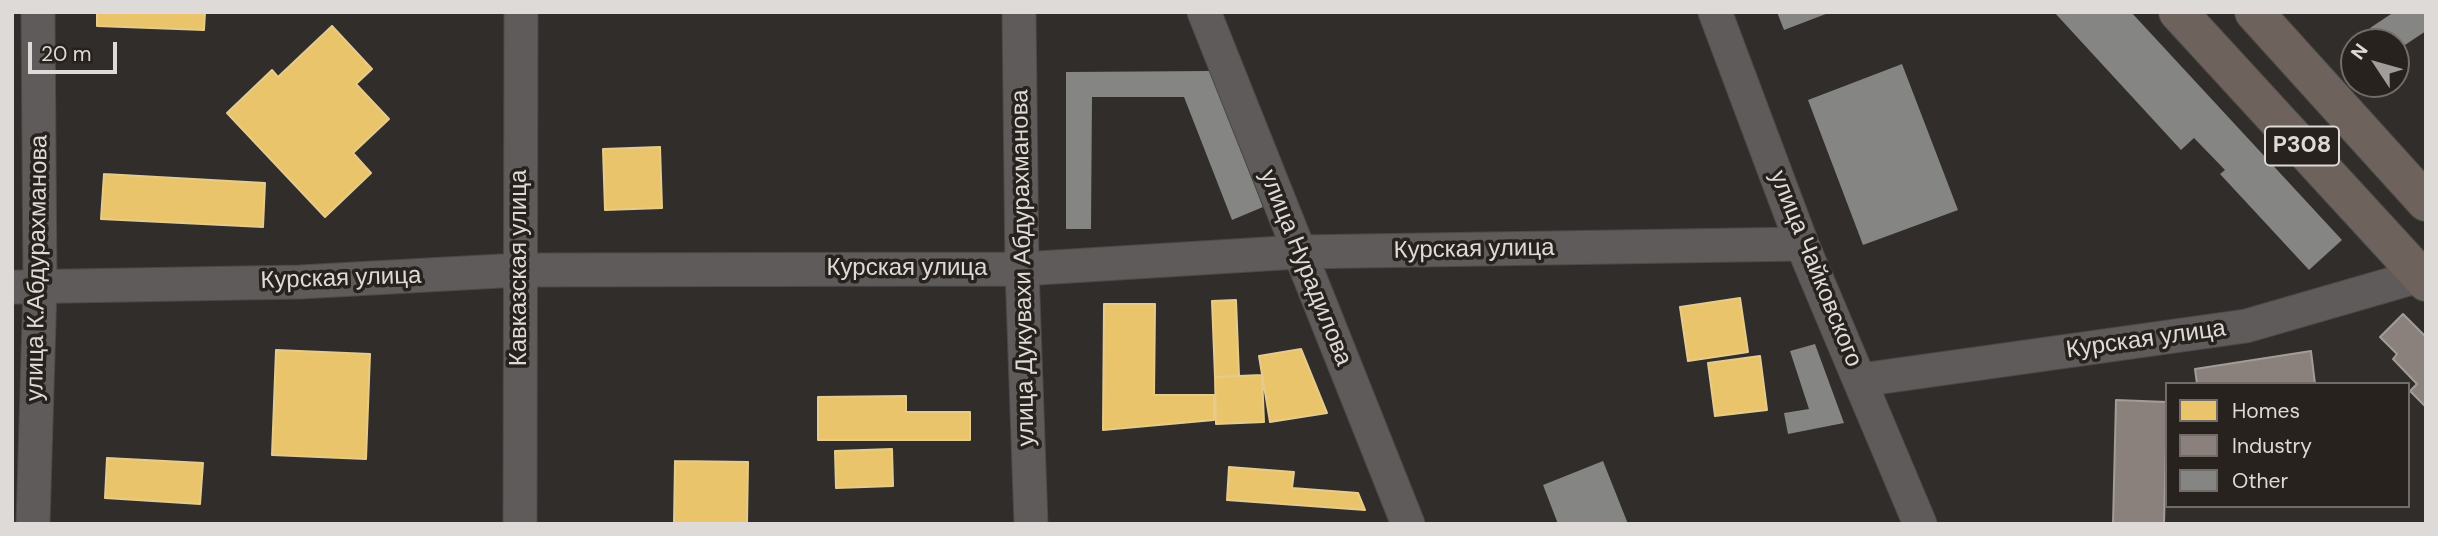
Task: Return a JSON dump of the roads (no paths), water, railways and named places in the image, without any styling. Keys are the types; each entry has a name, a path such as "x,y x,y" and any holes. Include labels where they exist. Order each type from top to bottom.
{"main road":[{"name":"P308","path":"2178,12 2424,277"},
{"name":"p308","path":"2255,12 2426,202"}],"street":[{"name":"улица К.Абдурахманова","path":"33,524 26,287 38,12"},
{"name":"Кавказская улица","path":"520,524 521,12"},
{"name":"улица Дукувахи Абдурахманова","path":"1019,12 1022,269 1031,524"},
{"name":"улица Нурадилова","path":"1204,12 1408,524"},
{"name":"улица Чайковского","path":"1715,12 1802,244 1920,524"},
{"name":"Курская улица","path":"26,287 300,282 519,270 1022,269 1298,252 1802,244"},
{"name":"Курская улица","path":"1861,380 2246,326 2424,277"}]}
